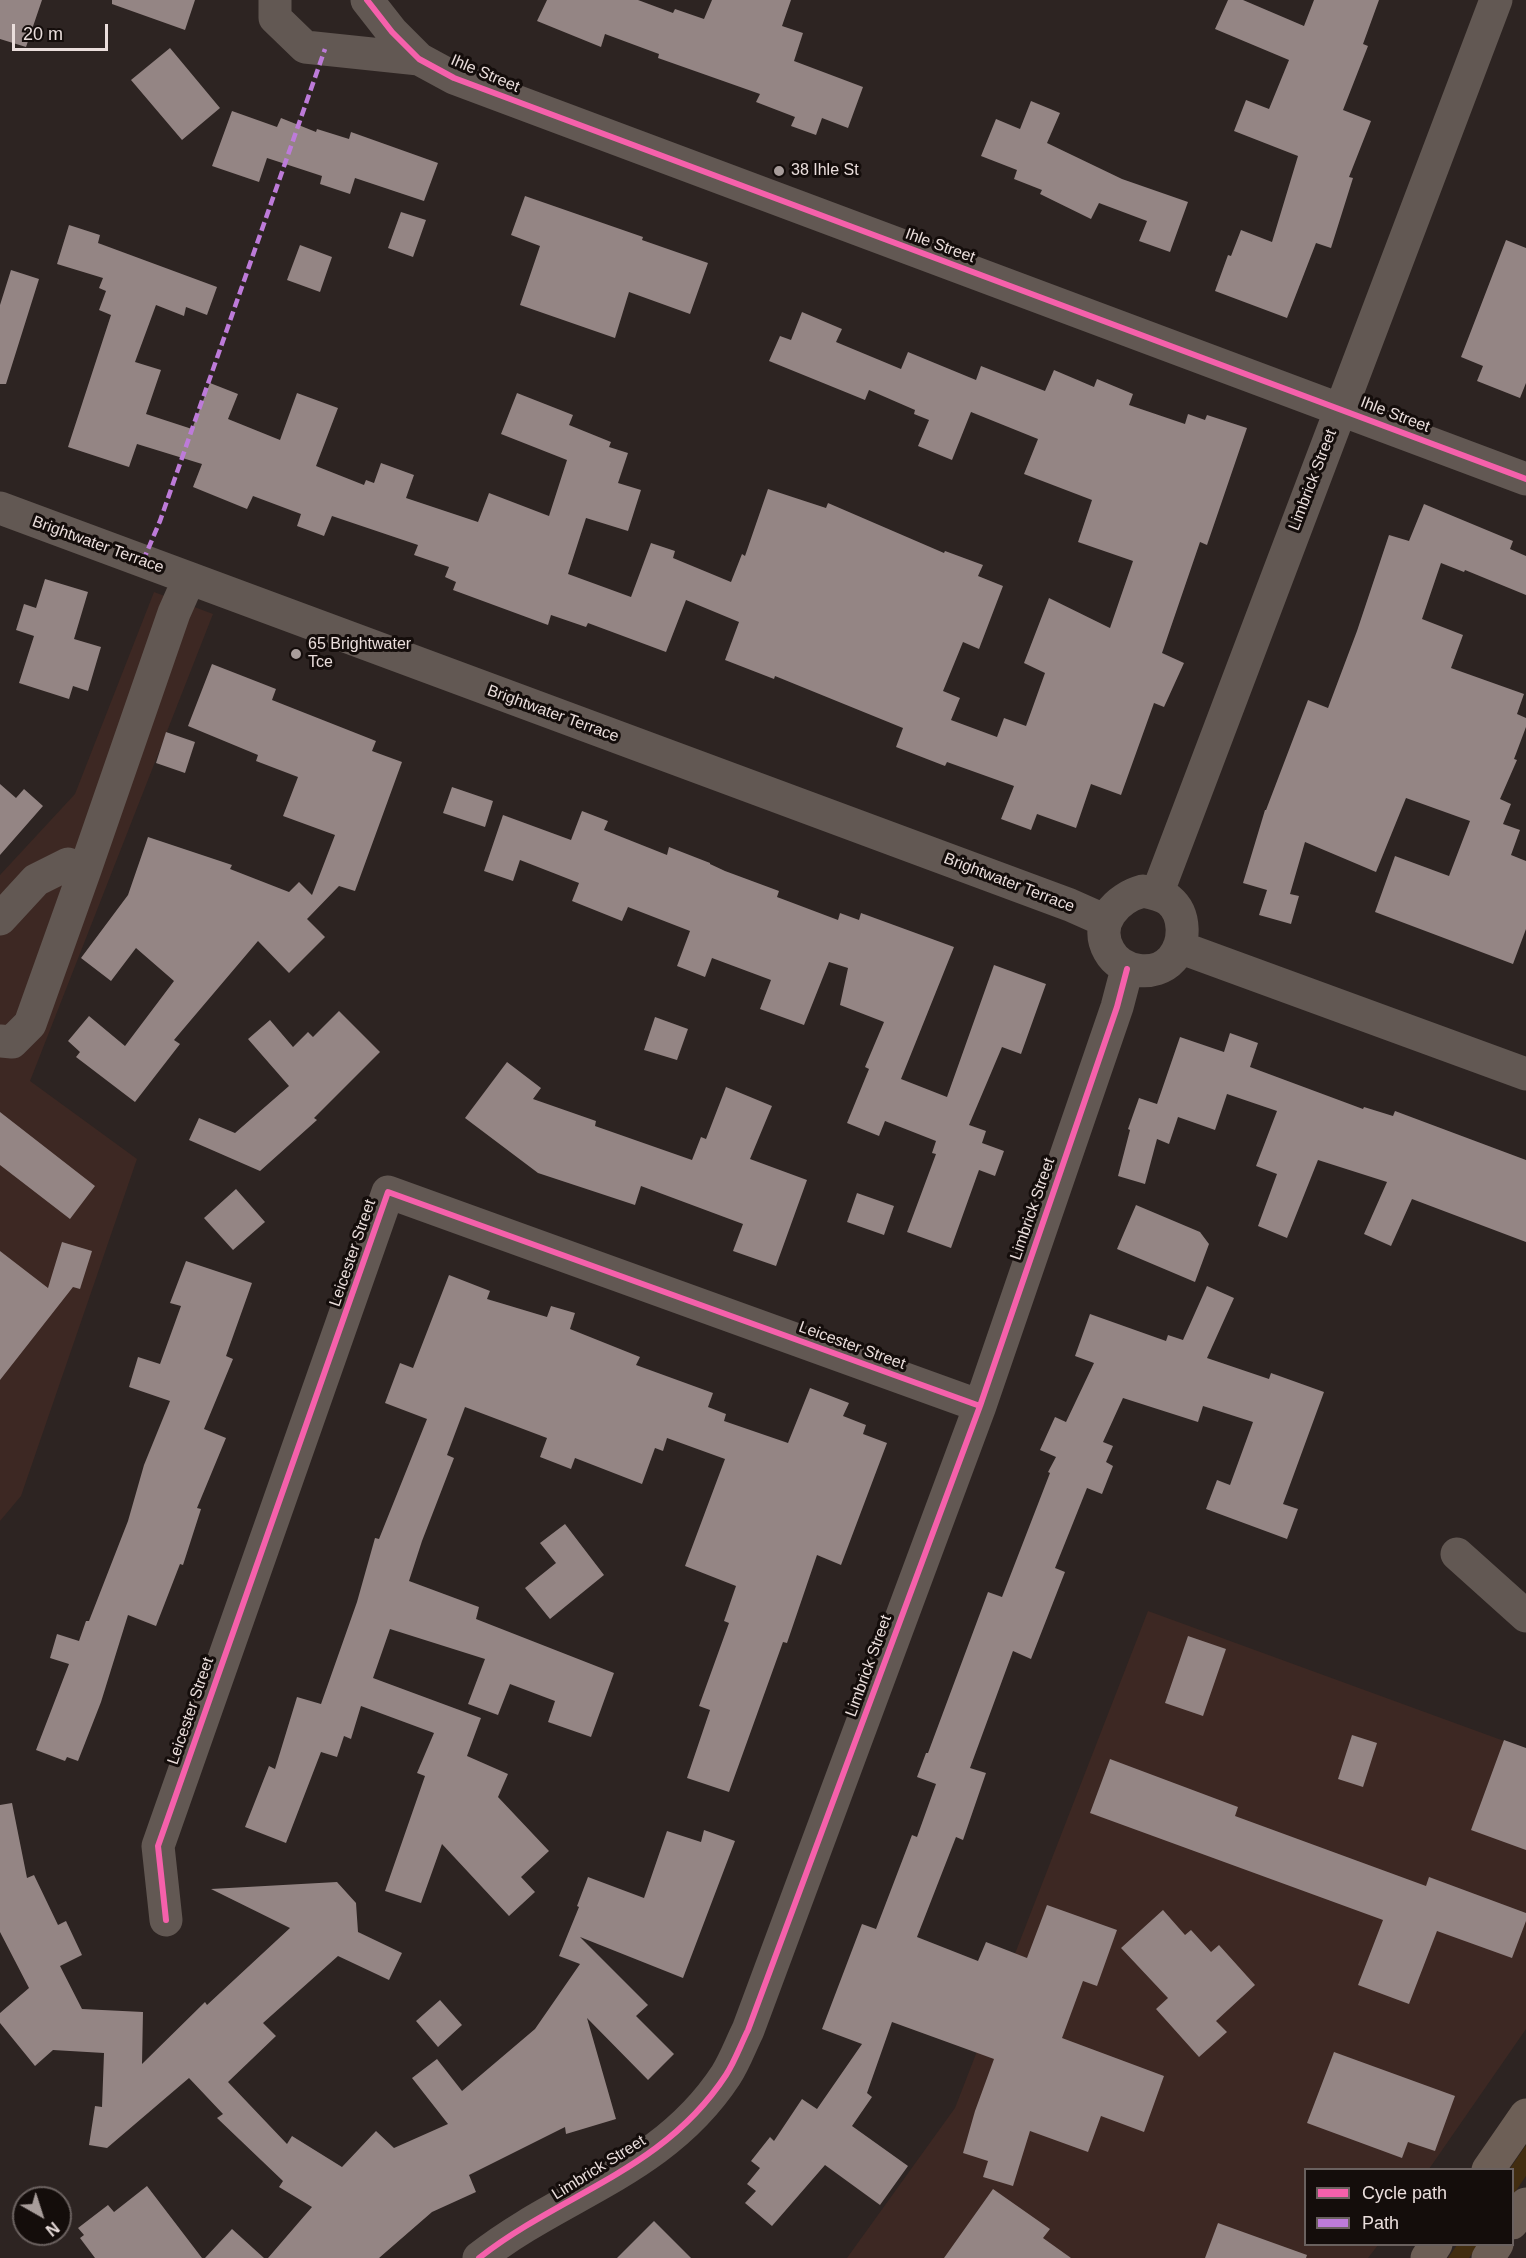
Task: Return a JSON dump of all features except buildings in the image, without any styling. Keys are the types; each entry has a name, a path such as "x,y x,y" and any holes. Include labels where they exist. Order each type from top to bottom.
{"highway":[{"path":"1489,2168 1526,2115"},
{"path":"1514,2220 1526,2204"}],"street":[{"path":"275,0 276,18 305,47 419,59"},
{"name":"Limbrick Street","path":"1157,894 1496,0"},
{"name":"Ihle Street","path":"367,1 392,32 419,59 454,78 490,93 1526,479"},
{"name":"Brightwater Terrace","path":"0,508 1059,901 1106,921"},
{"path":"0,1041 12,1042 30,1024 174,613 189,579"},
{"path":"0,919 36,880 68,864 85,870"},
{"path":"1143,891 1157,894 1169,900 1180,918 1182,930 1179,947 1171,959 1160,967 1144,970 1128,969 1109,953 1103,935 1106,921 1114,906 1128,895 1143,891"},
{"path":"1179,947 1526,1074"},
{"name":"Limbrick Street","path":"478,2258 532,2223 622,2172 661,2145 694,2116 726,2074 748,2030 980,1406 1128,969"},
{"name":"Leicester Street","path":"166,1920 158,1846 388,1192 980,1406"},
{"path":"1457,1554 1526,1616"}],"shaded area":[{"path":"154,592 213,614 30,1081 137,1159 21,1496 0,1521 0,875 75,794"},
{"path":"1148,1611 1526,1749 1526,2029 1430,2168 1304,2168 1304,2246 1377,2246 1368,2258 847,2258 955,2108"},
{"path":"1526,2145 1526,2176 1514,2194 1514,2168 1510,2168"},
{"path":"1456,2246 1478,2246 1469,2258 1448,2258"}],"marked path":[{"path":"143,561 160,521 325,49"}],"cycle path":[{"path":"367,0 392,32 419,59 454,78 1526,479"},
{"path":"479,2258 511,2235 642,2158 673,2135 701,2108 732,2064 748,2030 980,1406 1117,1007 1127,969"},
{"path":"166,1920 158,1846 388,1192 980,1406"}],"place":[{"name":"38 Ihle St","path":"779,171"},
{"name":"65 Brightwater Tce","path":"296,654"}]}
